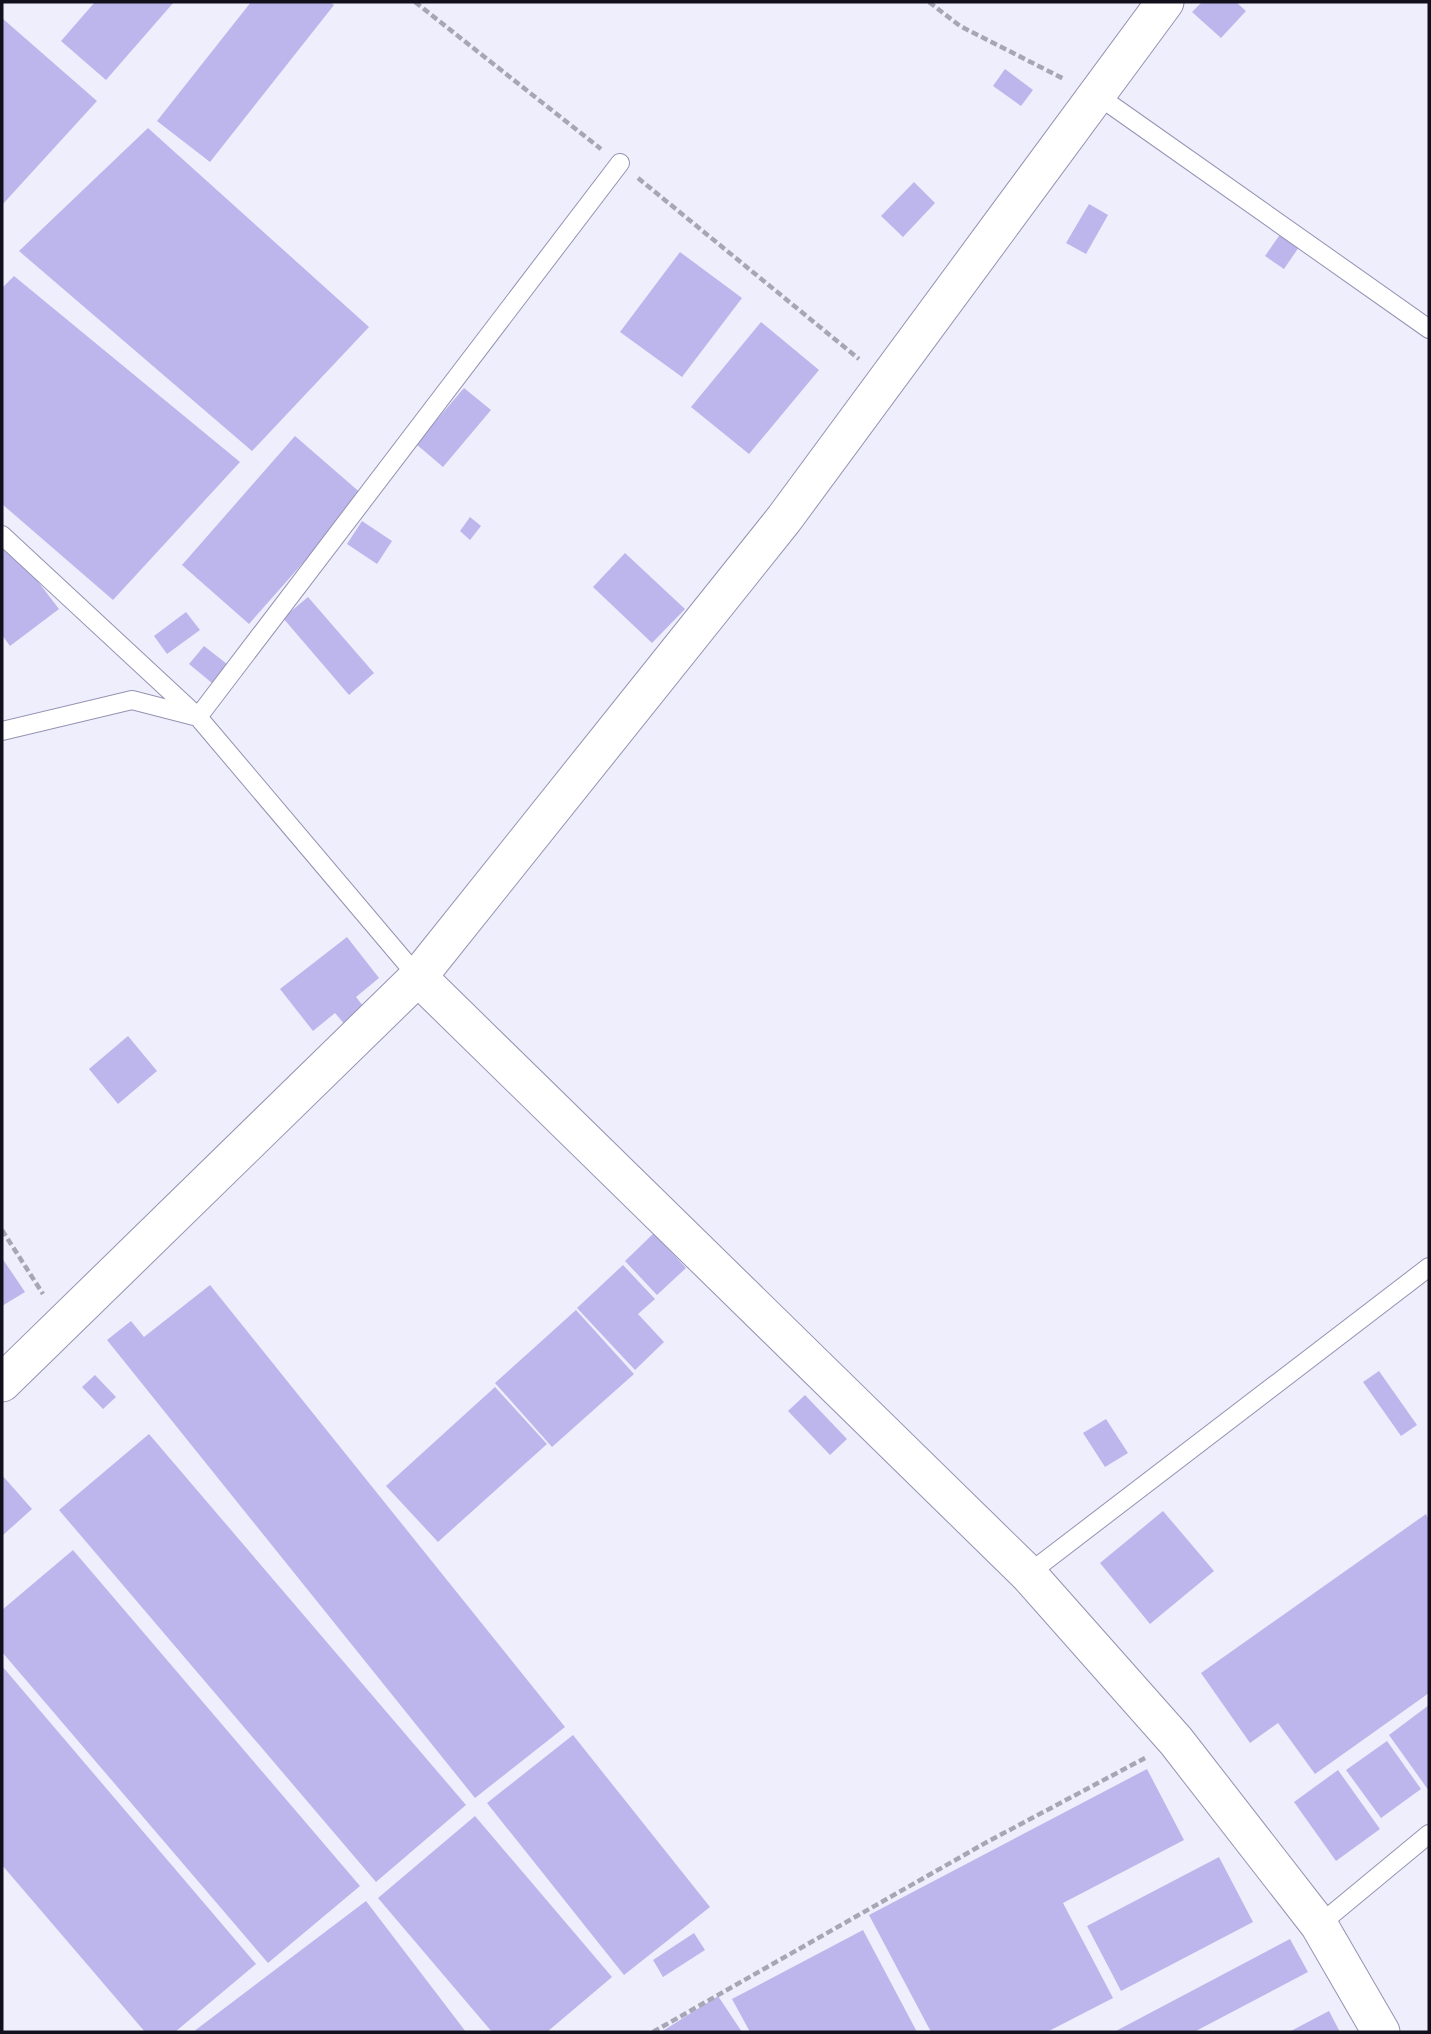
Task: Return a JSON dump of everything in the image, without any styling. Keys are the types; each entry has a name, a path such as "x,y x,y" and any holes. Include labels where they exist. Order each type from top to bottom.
{"street":[{"path":"2,1383 418,977 784,519 1165,2"},
{"path":"418,977 1028,1574 1176,1741 1319,1925 1381,2032"}],"lane":[{"path":"1097,95 1429,329"},
{"path":"198,717 620,163"},
{"path":"2,535 198,717 418,977"},
{"path":"2,731 132,700 198,717"},
{"path":"1028,1574 1429,1267"},
{"path":"1319,1925 1429,1834"}],"path":[{"path":"415,2 620,163 886,381"},
{"path":"929,2 960,26 1097,95"},
{"path":"2,1230 62,1323"},
{"path":"653,2032 987,1842 1176,1741"}],"building":[{"path":"95,2 174,2 106,80 61,41"},
{"path":"251,2 330,2 334,5 210,162 157,121"},
{"path":"1202,2 1236,2 1246,11 1221,38 1192,12"},
{"path":"2,18 97,101 2,205"},
{"path":"1005,69 1033,90 1021,106 993,86"},
{"path":"148,128 369,327 252,451 19,251"},
{"path":"914,182 935,203 903,237 881,216"},
{"path":"1089,204 1108,215 1086,254 1066,243"},
{"path":"1281,233 1299,247 1284,269 1265,256"},
{"path":"680,252 742,298 682,377 620,332"},
{"path":"14,276 240,462 113,600 2,504 2,288"},
{"path":"761,322 819,370 749,454 691,407"},
{"path":"464,388 491,410 443,467 416,444"},
{"path":"295,436 363,495 249,624 182,565"},
{"path":"470,517 481,526 470,540 460,531"},
{"path":"362,521 392,541 377,564 347,544"},
{"path":"10,545 59,609 10,646 2,635 2,551"},
{"path":"625,553 685,609 652,643 593,587"},
{"path":"308,597 374,673 349,695 283,618"},
{"path":"186,612 200,630 167,654 154,636"},
{"path":"204,646 227,664 212,683 189,664"},
{"path":"347,937 379,978 356,997 366,1010 346,1026 335,1013 313,1031 280,989"},
{"path":"128,1036 157,1071 118,1104 89,1069"},
{"path":"654,1233 686,1268 657,1295 625,1261"},
{"path":"2,1258 25,1292 2,1306"},
{"path":"623,1265 655,1299 638,1314 664,1342 635,1370 577,1308"},
{"path":"210,1285 565,1727 475,1798 107,1340 131,1321 144,1337"},
{"path":"576,1310 634,1374 552,1447 495,1383"},
{"path":"1379,1371 1417,1425 1401,1436 1363,1382"},
{"path":"95,1375 116,1397 103,1409 82,1387"},
{"path":"495,1387 547,1444 438,1542 386,1486"},
{"path":"805,1395 847,1439 830,1455 788,1411"},
{"path":"1106,1419 1128,1453 1105,1467 1083,1433"},
{"path":"149,1434 466,1805 376,1882 59,1510"},
{"path":"2,1475 32,1509 2,1536"},
{"path":"1163,1511 1214,1571 1150,1624 1100,1563"},
{"path":"1426,1514 1429,1520 1429,1693 1315,1774 1278,1723 1250,1743 1201,1673"},
{"path":"73,1550 360,1886 268,1963 2,1652 2,1610"},
{"path":"2,1666 256,1964 175,2032 145,2032 2,1865"},
{"path":"1429,1705 1429,1791 1389,1735"},
{"path":"573,1735 710,1907 624,1975 487,1803"},
{"path":"1387,1741 1421,1789 1381,1818 1346,1770"},
{"path":"1147,1769 1184,1840 1063,1903 1113,1998 1047,2032 931,2032 869,1915"},
{"path":"1338,1770 1380,1829 1336,1861 1294,1802"},
{"path":"475,1816 612,1977 547,2032 492,2032 378,1898"},
{"path":"1219,1857 1253,1922 1121,1991 1087,1926"},
{"path":"366,1901 466,2032 193,2032"},
{"path":"863,1930 917,2032 750,2032 732,1999"},
{"path":"694,1933 705,1950 663,1977 653,1960"},
{"path":"1290,1939 1308,1972 1194,2032 1114,2032"},
{"path":"718,1996 742,2032 661,2032"},
{"path":"1329,2011 1340,2032 1289,2032"}]}
